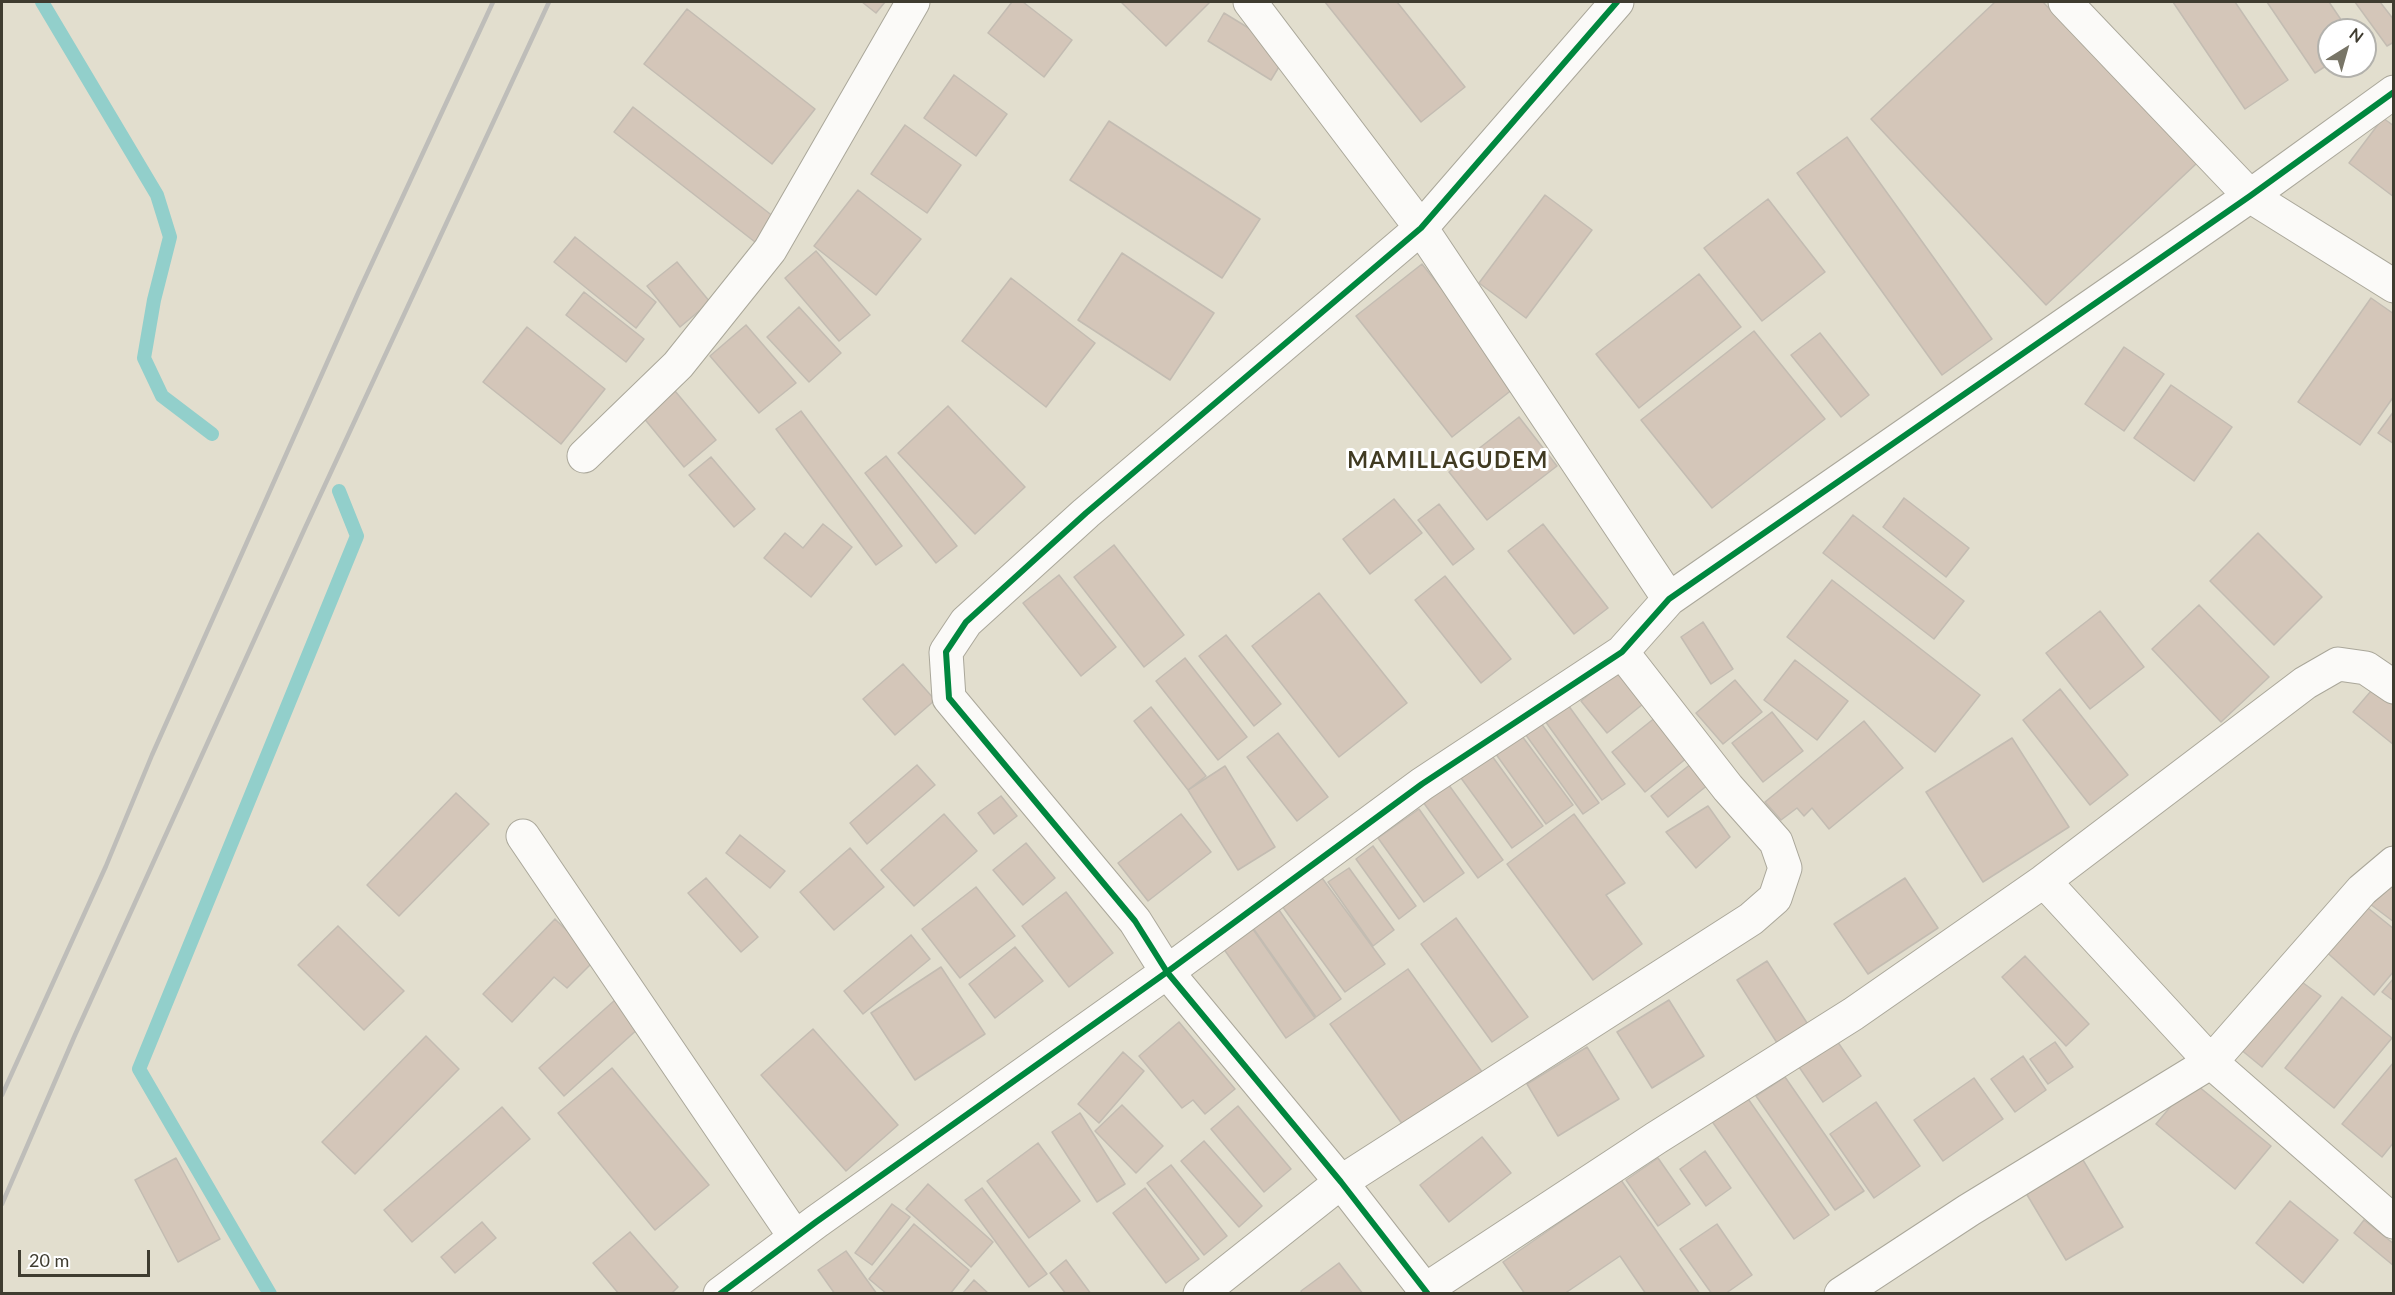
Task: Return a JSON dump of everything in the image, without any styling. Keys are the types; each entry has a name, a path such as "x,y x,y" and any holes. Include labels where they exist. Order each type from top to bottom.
{"street":[{"path":"584,456 678,365 770,250 913,2"},
{"path":"1250,2 1421,228 1669,599"},
{"path":"1617,2 1421,228 1086,513 966,622 946,652 949,698 1135,921 1167,972 1341,1182 1426,1292 1666,1132 1853,1014 2044,881 2295,690 2322,673 2338,664 2366,668 2394,687"},
{"path":"2065,2 2250,196 2394,286"},
{"path":"720,1293 1167,972 1422,784 1622,652 1669,599 2250,196 2394,92"},
{"path":"1200,1293 1341,1182 1751,919 1775,898 1785,868 1776,842 1728,788 1622,652"},
{"path":"523,836 795,1238"},
{"path":"1841,1293 1969,1210 2211,1062 2362,890 2394,863"},
{"path":"2044,881 2211,1062 2394,1222"}],"building":[{"path":"862,2 885,2 876,13"},
{"path":"1012,2 1023,2 1072,40 1044,77 988,33"},
{"path":"1121,2 1210,2 1166,46"},
{"path":"1325,2 1397,2 1465,87 1421,122"},
{"path":"1995,2 2043,2 2197,163 2046,305 1871,119"},
{"path":"2173,2 2235,2 2288,80 2245,109"},
{"path":"2267,2 2329,2 2340,18 2317,18 2317,72 2315,73"},
{"path":"2355,2 2380,2 2394,20 2394,42 2387,46 2377,32 2377,18 2367,18"},
{"path":"687,9 815,109 772,164 644,64"},
{"path":"1224,13 1288,52 1271,80 1208,41"},
{"path":"954,75 1007,114 976,156 924,118"},
{"path":"633,107 774,217 755,242 614,132"},
{"path":"2383,118 2394,126 2394,197 2349,163"},
{"path":"1109,121 1260,219 1222,278 1070,180"},
{"path":"905,125 961,165 927,213 871,174"},
{"path":"1847,137 1992,339 1942,375 1797,173"},
{"path":"858,190 921,239 876,295 814,246"},
{"path":"1545,195 1592,230 1526,318 1479,283"},
{"path":"1768,199 1825,272 1762,321 1704,248"},
{"path":"575,237 656,302 636,328 554,262"},
{"path":"816,251 870,315 839,341 785,278"},
{"path":"1122,253 1214,313 1170,380 1078,320"},
{"path":"677,262 710,302 680,327 647,286"},
{"path":"1422,264 1518,385 1452,437 1356,316"},
{"path":"1699,274 1741,327 1639,408 1596,354"},
{"path":"1011,278 1095,343 1046,407 962,341"},
{"path":"584,292 644,339 626,362 566,315"},
{"path":"2371,298 2394,314 2394,396 2360,445 2298,402"},
{"path":"799,307 841,353 809,382 767,337"},
{"path":"746,325 796,383 759,413 710,356"},
{"path":"527,327 605,389 561,444 483,382"},
{"path":"1754,331 1825,419 1712,508 1641,420"},
{"path":"1820,333 1869,395 1841,417 1791,355"},
{"path":"2124,347 2164,374 2124,431 2085,404"},
{"path":"670,385 716,440 684,467 638,411"},
{"path":"2171,385 2232,427 2194,481 2134,438"},
{"path":"948,406 1025,487 975,534 898,453"},
{"path":"801,411 902,546 876,565 776,429"},
{"path":"2394,411 2394,444 2378,433"},
{"path":"1519,417 1557,466 1487,520 1449,472"},
{"path":"886,456 957,546 936,563 865,473"},
{"path":"711,457 755,509 734,527 689,475"},
{"path":"1904,498 1969,548 1946,577 1883,527"},
{"path":"1394,499 1422,533 1370,574 1343,539"},
{"path":"1439,504 1474,549 1453,565 1418,520"},
{"path":"1853,515 1964,601 1934,639 1823,553"},
{"path":"823,524 852,547 811,597 764,558 785,533 803,548"},
{"path":"1543,524 1608,608 1574,634 1508,551"},
{"path":"2258,533 2322,597 2274,645 2210,581"},
{"path":"1114,545 1184,635 1144,667 1074,577"},
{"path":"1059,575 1116,647 1081,676 1023,603"},
{"path":"1445,576 1511,659 1481,683 1415,600"},
{"path":"1832,580 1980,695 1935,752 1787,637"},
{"path":"1319,593 1407,703 1339,757 1252,646"},
{"path":"2199,605 2269,677 2221,722 2152,649"},
{"path":"2100,611 2144,667 2090,709 2046,653"},
{"path":"1703,622 1733,669 1711,684 1681,637"},
{"path":"1226,635 1281,704 1254,726 1199,656"},
{"path":"1185,658 1247,737 1218,760 1156,681"},
{"path":"1795,660 1848,701 1817,740 1764,700"},
{"path":"903,664 935,700 895,735 863,699"},
{"path":"1621,668 1648,700 1607,733 1581,701"},
{"path":"1735,680 1762,712 1723,744 1696,713"},
{"path":"2377,684 2394,696 2394,745 2353,712"},
{"path":"2060,689 2128,775 2090,805 2023,720"},
{"path":"1563,698 1625,784 1602,800 1540,714"},
{"path":"1151,707 1206,776 1188,790 1134,721"},
{"path":"1772,712 1803,751 1763,782 1732,743"},
{"path":"1656,717 1688,757 1645,792 1612,752"},
{"path":"1538,719 1599,803 1583,814 1523,731"},
{"path":"1864,721 1903,768 1829,829 1812,808 1804,816 1797,808 1781,820 1765,802"},
{"path":"1519,732 1573,805 1546,824 1493,750"},
{"path":"1278,733 1328,797 1297,821 1247,757"},
{"path":"2012,738 2069,827 1983,882 1926,792"},
{"path":"1492,756 1543,826 1512,848 1461,778"},
{"path":"1697,759 1714,780 1668,817 1651,796"},
{"path":"917,765 935,785 867,844 850,823"},
{"path":"1225,766 1275,847 1238,870 1188,790"},
{"path":"1443,777 1503,860 1478,878 1418,795"},
{"path":"456,793 489,824 399,916 367,885"},
{"path":"1001,796 1017,816 994,834 978,813"},
{"path":"1708,806 1730,837 1696,868 1666,832"},
{"path":"1419,809 1464,873 1424,902 1378,838"},
{"path":"944,814 977,851 914,906 881,870"},
{"path":"1181,814 1211,852 1148,901 1118,863"},
{"path":"1574,814 1625,883 1606,895 1642,944 1593,980 1507,864"},
{"path":"740,835 785,871 770,888 726,853"},
{"path":"1026,843 1055,878 1023,905 993,870"},
{"path":"1373,846 1416,906 1399,919 1356,859"},
{"path":"850,848 884,887 834,930 800,892"},
{"path":"1349,868 1394,930 1373,946 1328,882"},
{"path":"2394,875 2394,922 2366,901"},
{"path":"706,878 758,937 741,952 688,893"},
{"path":"1322,878 1385,964 1345,992 1282,906"},
{"path":"1905,878 1938,928 1868,974 1834,924"},
{"path":"976,887 1015,936 960,978 922,929"},
{"path":"1066,892 1113,953 1069,987 1022,926"},
{"path":"2363,904 2394,929 2394,971 2374,995 2321,947"},
{"path":"1279,910 1341,999 1316,1017 1253,928"},
{"path":"1456,918 1528,1017 1492,1042 1421,944"},
{"path":"555,919 596,959 567,988 554,977 512,1022 483,994"},
{"path":"1250,925 1315,1018 1286,1038 1221,945"},
{"path":"338,926 404,991 364,1030 298,965"},
{"path":"911,935 930,959 863,1014 844,991"},
{"path":"1015,947 1043,981 995,1018 969,984"},
{"path":"2025,956 2089,1024 2066,1046 2002,977"},
{"path":"1767,961 1809,1026 1779,1046 1737,980"},
{"path":"941,967 985,1034 915,1080 871,1013"},
{"path":"1408,969 1485,1076 1408,1132 1330,1024"},
{"path":"2295,977 2321,996 2262,1067 2234,1044"},
{"path":"2394,978 2394,1001 2382,992"},
{"path":"2342,997 2392,1038 2334,1108 2285,1068"},
{"path":"615,1000 640,1027 564,1096 539,1068"},
{"path":"1669,1000 1704,1056 1652,1088 1617,1032"},
{"path":"1179,1022 1235,1089 1205,1114 1193,1100 1182,1108 1139,1056"},
{"path":"813,1029 898,1125 846,1171 761,1075"},
{"path":"426,1036 459,1069 355,1174 322,1142"},
{"path":"1835,1038 1861,1076 1823,1102 1797,1064"},
{"path":"2055,1042 2073,1067 2048,1084 2030,1059"},
{"path":"1587,1047 1619,1099 1558,1136 1527,1084"},
{"path":"1123,1052 1144,1071 1099,1123 1078,1104"},
{"path":"2023,1056 2046,1090 2015,1112 1991,1079"},
{"path":"2394,1062 2394,1142 2382,1157 2342,1124"},
{"path":"612,1068 709,1185 655,1230 558,1113"},
{"path":"1785,1077 1864,1191 1835,1210 1756,1096"},
{"path":"1974,1078 2003,1119 1943,1161 1914,1120"},
{"path":"2192,1081 2271,1146 2235,1189 2156,1124"},
{"path":"1744,1093 1829,1215 1794,1239 1709,1117"},
{"path":"1876,1102 1920,1166 1874,1198 1830,1134"},
{"path":"1122,1105 1163,1146 1136,1173 1095,1131"},
{"path":"1238,1106 1291,1169 1264,1192 1211,1129"},
{"path":"502,1107 530,1139 412,1242 384,1210"},
{"path":"1080,1113 1125,1184 1097,1202 1052,1132"},
{"path":"1482,1137 1511,1173 1449,1222 1420,1185"},
{"path":"1204,1141 1262,1206 1239,1227 1181,1161"},
{"path":"1038,1143 1080,1201 1029,1238 987,1181"},
{"path":"2077,1150 2123,1227 2066,1260 2020,1183"},
{"path":"1705,1151 1731,1188 1706,1206 1680,1169"},
{"path":"176,1158 220,1239 178,1262 135,1180"},
{"path":"1658,1158 1690,1204 1658,1226 1626,1180"},
{"path":"1171,1165 1227,1236 1204,1255 1147,1183"},
{"path":"1621,1180 1700,1294 1646,1294 1620,1256 1564,1294 1525,1294 1503,1262"},
{"path":"928,1184 993,1242 971,1267 906,1209"},
{"path":"982,1188 1047,1274 1029,1287 965,1200"},
{"path":"1145,1188 1199,1259 1166,1283 1113,1213"},
{"path":"2290,1201 2338,1240 2303,1283 2256,1243"},
{"path":"892,1204 910,1217 872,1265 855,1253"},
{"path":"2364,1220 2394,1244 2394,1266 2354,1233"},
{"path":"482,1222 496,1238 455,1273 441,1257"},
{"path":"914,1224 969,1270 950,1294 887,1294 869,1279"},
{"path":"1717,1224 1752,1275 1725,1294 1712,1294 1680,1249"},
{"path":"630,1232 678,1287 671,1294 619,1294 593,1263"},
{"path":"846,1251 877,1294 835,1294 818,1270"},
{"path":"1066,1260 1091,1294 1066,1294 1050,1273"},
{"path":"1339,1263 1363,1294 1302,1294 1301,1291"},
{"path":"974,1280 989,1294 962,1294"}],"waterway":[{"path":"42,2 157,195 170,237 154,300 144,358 162,396 212,434"},
{"path":"270,1294 139,1069 357,536 339,491"}],"railway":[{"path":"2,1095 106,866 152,755 359,291 493,2"},
{"path":"2,1204 75,1035 305,528 549,2"}],"cycle path":[{"path":"1428,1294 1341,1182 1167,972 1135,921 949,698 946,652 966,622 1086,513 1421,228 1617,2"},
{"path":"720,1294 816,1222 1167,972 1422,784 1622,652 1669,599 2250,196 2394,92"}],"district":[{"name":"MAMILLAGUDEM","path":"1448,461"}]}
